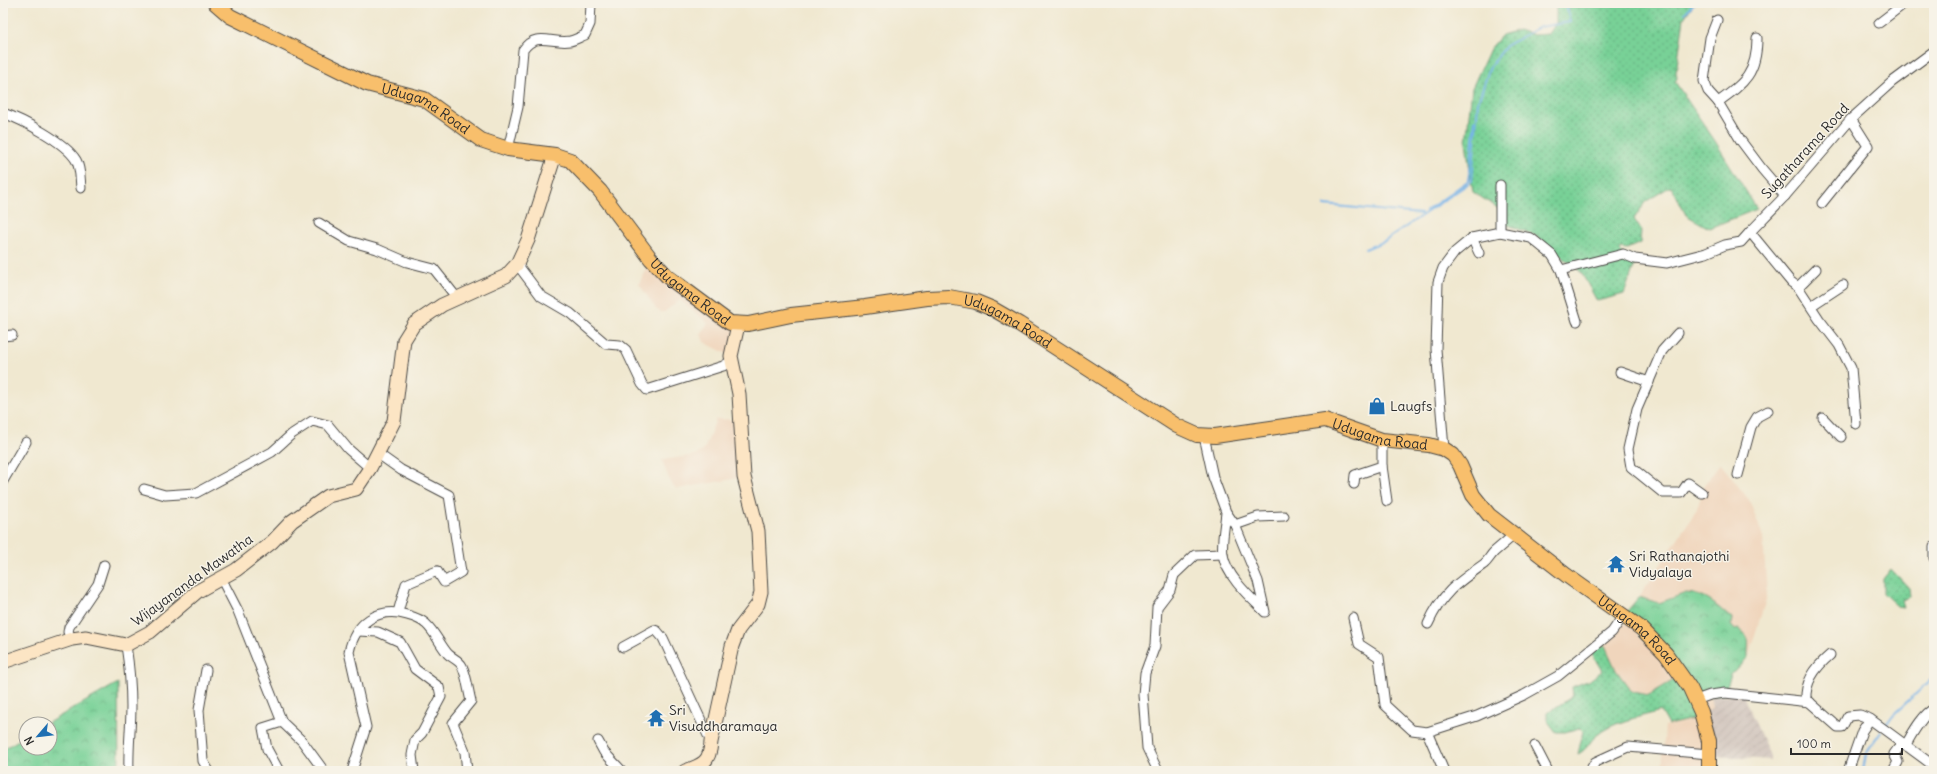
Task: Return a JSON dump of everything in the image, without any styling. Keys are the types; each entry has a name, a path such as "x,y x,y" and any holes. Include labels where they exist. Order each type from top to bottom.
{"main road":[{"name":"Udugama Road","path":"215,3 230,16 335,70 367,84 424,99 471,134 492,144 508,149 555,155 570,160 600,191 651,259 668,277 717,316 730,324 748,324 791,315 927,298 949,297 964,299 976,302 999,313 1191,434 1215,436 1325,420 1382,440 1429,445 1444,449 1452,455 1460,465 1473,495 1482,508 1493,519 1515,534 1566,575 1642,629 1680,671 1696,700 1709,741 1709,771"}],"street":[{"path":"508,149 518,107 523,50 528,42 535,39 570,41 585,35 590,24 591,3"},
{"path":"1879,23 1905,3"},
{"path":"1718,20 1710,38 1704,81 1708,91 1718,102 1741,141 1785,196"},
{"path":"1718,102 1733,91 1752,71 1757,51 1756,38"},
{"name":"Sugatharama Road","path":"1561,270 1623,254 1635,259 1667,263 1706,253 1725,245 1741,242 1785,196 1851,119 1892,82 1934,51"},
{"path":"3,112 38,129 67,150 76,160 80,172 80,188"},
{"path":"1822,203 1868,146 1851,119"},
{"name":"Wijayananda Mawatha","path":"3,662 72,639 86,637 126,644 150,632 198,591 236,570 272,542 292,520 328,496 356,489 370,468 394,421 404,340 409,331 414,324 442,305 506,276 517,264 528,240 555,155"},
{"path":"1500,185 1500,232"},
{"path":"319,223 349,241 376,248 407,262 434,269 457,298"},
{"path":"1444,449 1436,349 1438,282 1443,268 1455,252 1472,238 1500,232 1531,238 1552,255 1561,270 1577,321"},
{"path":"1750,232 1794,284 1811,306 1818,319 1840,345 1851,368 1856,424"},
{"path":"1472,238 1479,253"},
{"path":"517,264 541,296 570,313 606,344 620,345 626,350 642,384 647,390 723,366 730,362 738,325"},
{"path":"1794,284 1816,269"},
{"path":"1811,306 1843,285"},
{"path":"1678,333 1662,351 1637,409 1628,449 1631,467 1663,493 1681,493 1688,483 1702,493"},
{"path":"685,771 701,766 710,754 711,742 732,646 738,630 758,604 761,592 758,531 744,477 739,394 732,356"},
{"path":"1620,372 1649,382"},
{"path":"1738,475 1751,427 1757,418 1768,411"},
{"path":"1823,418 1841,437"},
{"path":"144,489 165,495 196,493 272,452 292,434 312,421 328,426 348,449 370,468"},
{"path":"1204,436 1213,477 1226,512 1234,524 1258,581 1265,612 1245,592 1226,566 1223,554 1226,512"},
{"path":"1382,440 1382,466 1387,501"},
{"path":"3,481 26,442"},
{"path":"377,453 401,470 449,496 461,572 444,582 437,570 406,584 398,612"},
{"path":"1354,484 1355,475 1382,466"},
{"path":"1234,524 1258,517 1284,516"},
{"path":"1428,624 1435,607 1448,591 1466,575 1485,562 1515,534"},
{"path":"1934,546 1934,558"},
{"path":"1158,771 1147,748 1143,694 1145,673 1155,646 1157,607 1170,590 1174,575 1195,555 1223,554"},
{"path":"72,639 68,632 68,627 98,584 104,566"},
{"path":"221,578 238,611 282,722 302,741 324,771"},
{"path":"352,771 366,727 349,652 351,642 358,631 373,615 382,612 398,612 418,618 426,624 448,654 461,664 471,701 453,723 466,752 467,771"},
{"path":"1353,618 1359,644 1379,657 1385,704 1412,730 1427,732 1477,716 1524,695 1558,676 1612,632 1623,616"},
{"path":"623,647 654,630 657,631 663,638 711,742"},
{"path":"358,631 378,632 400,642 415,669 439,686 441,697 422,733 415,740 412,755 414,771"},
{"path":"126,644 130,667 131,707 128,754 129,771"},
{"path":"1830,655 1818,665 1806,690 1806,699 1838,727 1842,727 1848,716 1860,715 1871,719 1887,733 1934,766"},
{"path":"206,670 199,710 204,761 209,771"},
{"path":"1696,700 1710,695 1725,693 1810,702"},
{"path":"1892,771 1898,762 1894,754 1930,711 1934,709"},
{"path":"1848,771 1862,731 1871,719"},
{"path":"279,771 267,749 263,728 282,722"},
{"path":"1427,732 1444,771"},
{"path":"598,742 604,752 622,771"},
{"path":"1535,746 1548,771"},
{"path":"1590,771 1595,762 1628,747 1709,754"}],"shaded area":[{"path":"651,259 738,325 731,356 704,342 701,334 708,323 680,300 664,312 656,309 639,284"},
{"path":"716,419 740,420 744,477 677,489 671,484 662,460 696,455 704,450"},
{"path":"1720,463 1749,500 1763,536 1767,596 1748,657 1749,648 1731,625 1671,599 1659,603 1639,597 1696,511 1705,485"},
{"path":"1627,622 1677,676 1674,680 1649,695 1633,692 1616,670 1603,641"},
{"path":"1710,695 1712,708 1706,713 1709,771 1662,771 1665,726 1701,717 1696,700"},
{"path":"1710,695 1743,695 1770,756 1770,760 1715,756 1706,713 1712,708"}],"green space":[{"path":"1556,3 1694,3 1684,18 1676,72 1677,78 1675,82 1715,141 1757,209 1709,228 1686,215 1671,186 1645,202 1634,219 1641,230 1640,243 1627,249 1620,248 1621,252 1635,264 1624,294 1597,301 1581,272 1534,235 1506,224 1504,212 1473,192 1466,142 1472,88 1490,49 1502,35 1519,30 1534,35 1549,34 1556,23"},
{"path":"1891,569 1909,588 1910,597 1902,600 1904,607 1897,606 1883,593 1883,579"},
{"path":"1686,593 1705,598 1716,605 1732,619 1731,625 1735,630 1738,629 1743,632 1748,641 1748,657 1731,675 1725,693 1696,700 1690,688 1623,616 1639,597 1659,603"},
{"path":"1602,639 1616,670 1632,692 1649,695 1674,680 1680,671 1701,717 1668,725 1660,711 1626,720 1603,731 1578,754 1583,732 1579,728 1565,732 1556,732 1547,720 1547,713 1573,696 1572,687 1590,680 1602,671 1590,650"},
{"path":"118,683 119,771 3,771 3,749 18,741 18,756 58,756 58,717"}],"waterway":[{"path":"1365,249 1385,241 1472,181 1478,102 1490,67 1506,46 1539,27 1570,22 1566,3"},
{"path":"1685,13 1694,3"},
{"path":"1426,211 1469,180 1475,120"},
{"path":"1325,205 1421,214"},
{"path":"1885,726 1893,715 1934,677"},
{"path":"1863,771 1866,753 1881,731"}],"place":[{"name":"Laugfs","path":"1377,406"},
{"name":"Sri Rathanajothi Vidyalaya","path":"1616,564"},
{"name":"Sri Visuddharamaya","path":"656,718"}]}
